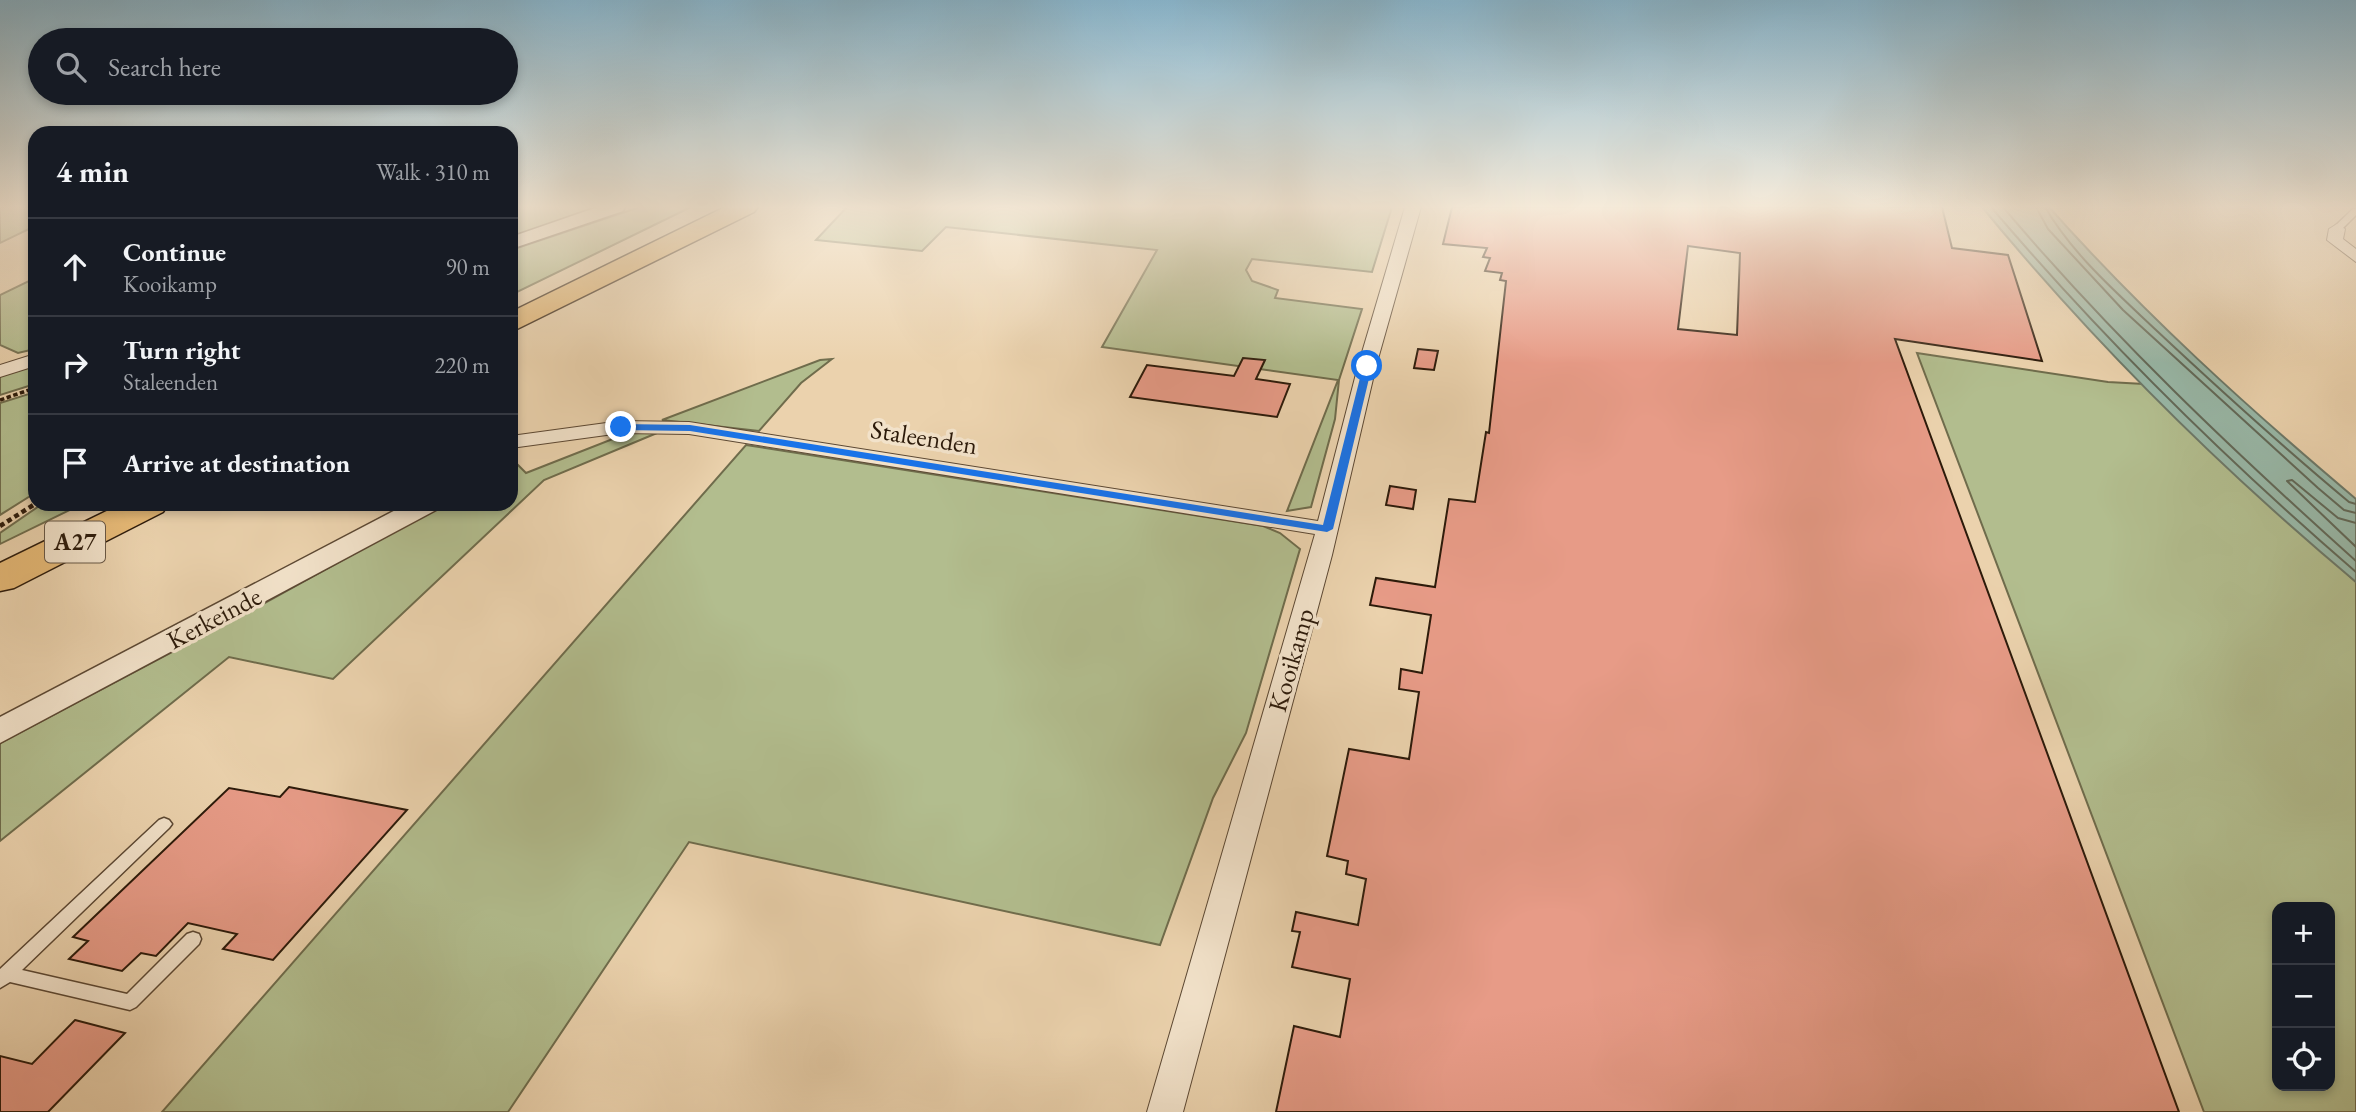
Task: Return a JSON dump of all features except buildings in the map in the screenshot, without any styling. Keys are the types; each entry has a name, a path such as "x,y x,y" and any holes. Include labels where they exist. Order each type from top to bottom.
{"highway":[{"path":"518,304 609,259"},
{"path":"518,320 640,259"},
{"name":"A27","path":"0,559 97,511"},
{"name":"A27","path":"0,579 136,511"}],"street":[{"name":"Kooikamp","path":"1165,1112 1327,529 1367,366 1398,259"},
{"path":"0,370 28,362"},
{"name":"Staleenden","path":"518,441 621,427 690,428 1327,529"},
{"name":"Kerkeinde","path":"0,731 414,511"}],"lane":[{"path":"3,977 164,824"},
{"path":"3,977 131,1002 193,939"}],"path":[{"path":"0,400 28,390"},
{"path":"0,526 28,508"}],"green space":[{"path":"518,259 585,259 518,292"},
{"path":"1152,259 1376,259 1372,272 1252,259 1246,270 1252,281 1278,290 1275,298 1362,309 1339,380 1335,419 1311,507 1287,511 1338,380 1102,347"},
{"path":"28,281 28,351 18,353 0,345 0,295"},
{"path":"1917,353 2108,382 2144,384 2232,470 2356,582 2356,1112 2204,1112"},
{"path":"832,359 801,383 759,431 662,420 820,360"},
{"path":"28,366 28,386 0,395 0,375"},
{"path":"28,394 28,497 0,515 0,403"},
{"path":"633,431 657,433 544,480 518,505 518,465 526,473"},
{"path":"746,445 1263,526 1280,533 1300,549 1246,733 1213,798 1160,945 689,842 508,1112 162,1112"},
{"path":"32,511 68,511 0,544 0,533"},
{"path":"431,511 511,511 333,679 229,657 0,841 0,743 261,605"}],"water":[{"path":"2026,259 2097,259 2197,359 2356,499 2356,582 2208,450"}],"route":[{"path":"621,427 690,428 1327,529 1367,366"}]}
